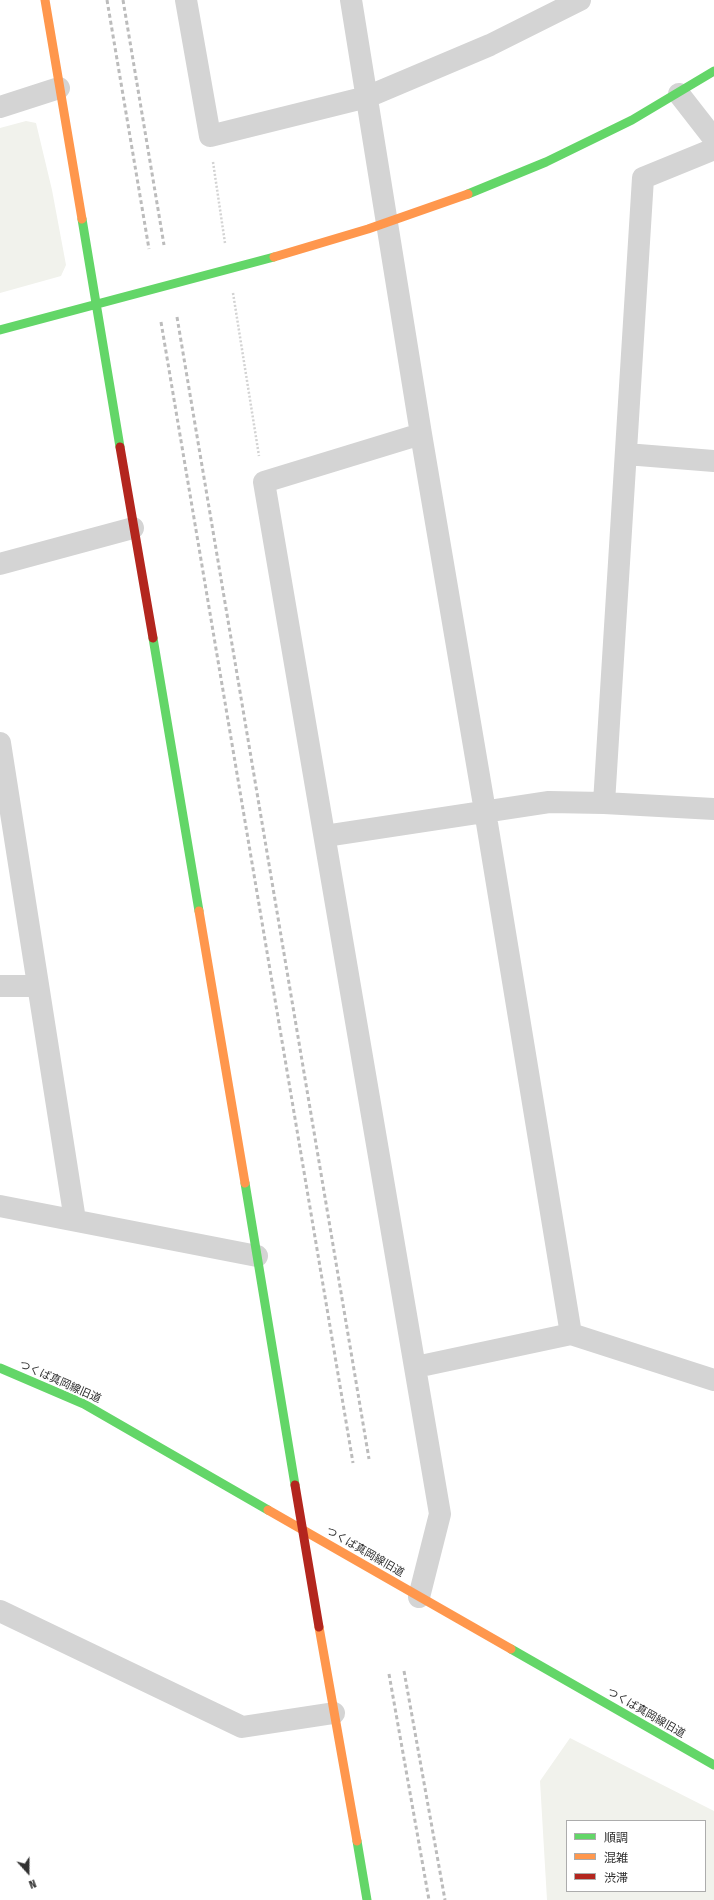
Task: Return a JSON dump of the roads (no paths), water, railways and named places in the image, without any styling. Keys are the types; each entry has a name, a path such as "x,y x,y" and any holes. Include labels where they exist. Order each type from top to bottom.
{"street":[{"path":"45,0 302,1530 366,1900"},
{"path":"186,0 210,136 367,96 490,45 580,0"},
{"path":"351,0 386,223 571,1334"},
{"path":"0,330 228,269 386,223 480,190 549,162 615,130 679,94 714,71"},
{"path":"0,107 59,88"},
{"path":"679,94 714,139"},
{"path":"604,803 643,178 714,149"},
{"path":"419,1597 440,1514 264,482 421,434"},
{"path":"626,454 714,461"},
{"path":"0,564 133,528"},
{"path":"1,753 75,1220"},
{"path":"325,836 549,802 604,803 714,810"},
{"path":"0,986 38,986"},
{"path":"0,1206 257,1256"},
{"path":"416,1367 571,1334 714,1380"},
{"name":"つくば真岡線旧道","path":"0,1368 84,1404 714,1765"},
{"path":"0,1611 242,1727 334,1713"}],"railway":[{"path":"107,0 149,249"},
{"path":"123,0 164,245"},
{"path":"177,317 369,1459"},
{"path":"161,322 353,1463"},
{"path":"404,1671 445,1900"},
{"path":"389,1674 429,1900"}]}
